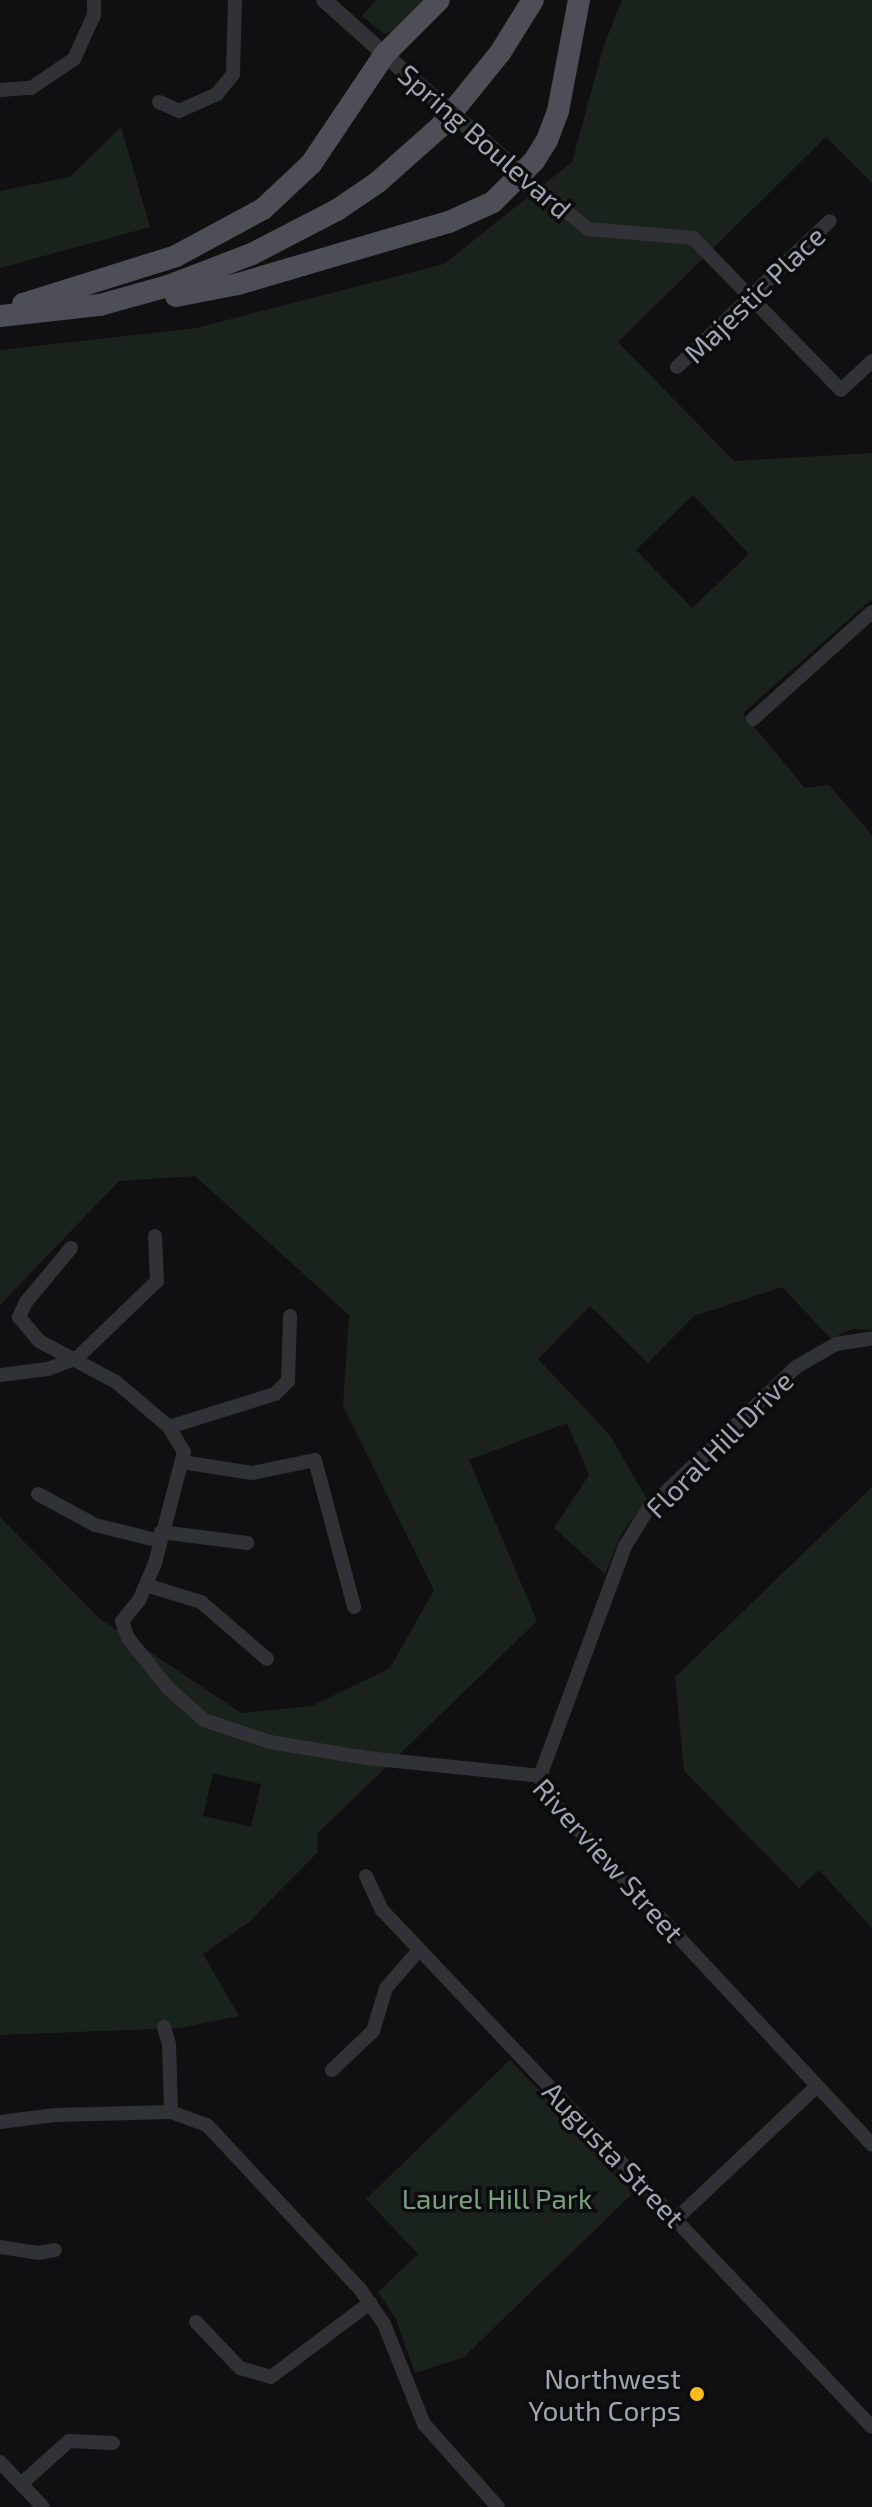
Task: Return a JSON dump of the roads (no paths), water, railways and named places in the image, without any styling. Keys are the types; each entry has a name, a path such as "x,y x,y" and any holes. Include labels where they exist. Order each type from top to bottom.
{"main road":[{"path":"0,313 176,256 263,209 311,164 385,54 439,0"},
{"path":"100,305 197,277 337,210 414,153 481,78 533,0"},
{"path":"0,313 100,305 238,284 449,222 493,202 522,175 547,140 558,111 579,0"}],"street":[{"path":"0,90 31,88 64,68 85,38 94,0"},
{"path":"159,102 179,111 217,94 233,74 235,0"},
{"name":"Spring Boulevard","path":"324,0 522,175 588,229 693,238 841,390 872,361"},
{"name":"Majestic Place","path":"677,367 830,221"},
{"path":"753,719 872,612"},
{"path":"0,1375 48,1369 77,1358 157,1281 155,1236"},
{"path":"71,1248 26,1302 19,1317 39,1341 77,1358 169,1427 184,1452 146,1585 201,1602 267,1659"},
{"path":"169,1427 275,1394 288,1381 290,1316"},
{"name":"Floral Hill Drive","path":"540,1776 625,1546 648,1509 796,1367 836,1344 872,1338"},
{"path":"182,1462 252,1473 315,1460 354,1607"},
{"path":"38,1494 95,1525 160,1536 247,1543"},
{"name":"Riverview Street","path":"146,1585 122,1621 128,1638 168,1688 204,1720 223,1729 367,1758 515,1769 540,1776 549,1798 872,2145"},
{"name":"Augusta Street","path":"366,1876 382,1910 872,2427"},
{"path":"332,2070 373,2031 386,1988 419,1950"},
{"path":"164,2027 169,2044 171,2112"},
{"path":"676,2219 817,2086"},
{"path":"0,2122 55,2115 171,2112 195,2119 219,2136 370,2303 424,2424 498,2507"},
{"path":"0,2247 38,2253 55,2250"},
{"path":"196,2322 240,2368 271,2377 370,2303"},
{"path":"21,2484 69,2441 113,2443"},
{"path":"0,2462 43,2507"}],"place":[{"name":"Northwest Youth Corps","path":"697,2394"}],"park label":[{"name":"Laurel Hill Park","path":"497,2198"}]}
